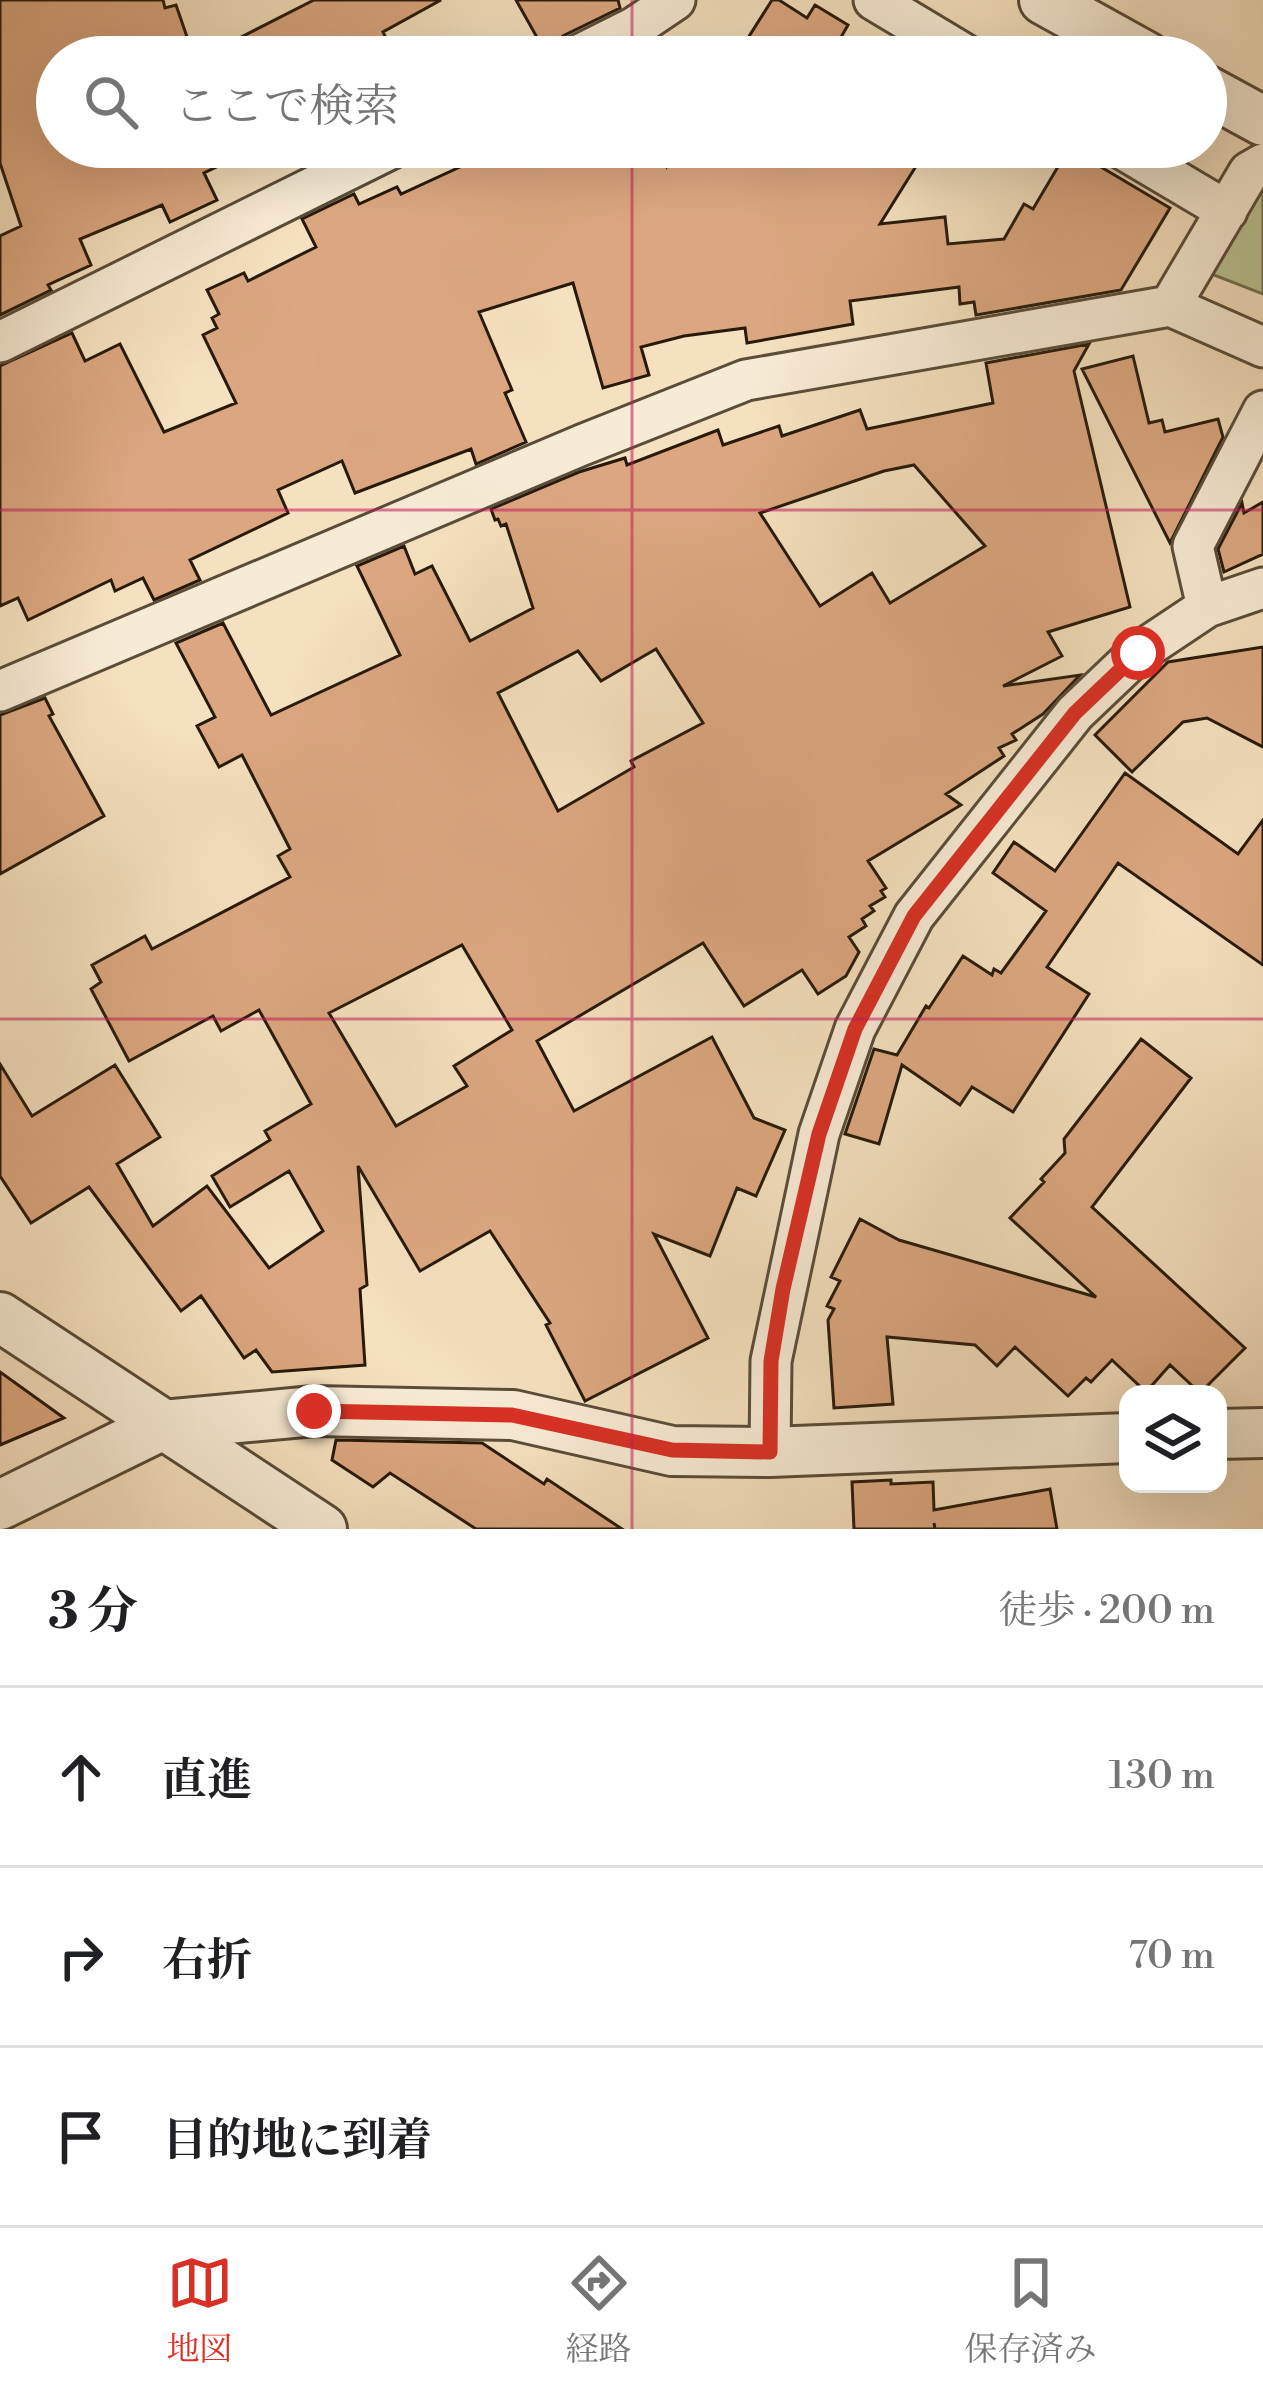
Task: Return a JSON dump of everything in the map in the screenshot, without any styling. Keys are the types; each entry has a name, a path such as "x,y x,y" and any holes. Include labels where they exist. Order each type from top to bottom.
{"street":[{"path":"617,36 675,0"},
{"path":"874,0 934,36"},
{"path":"1044,0 1109,36"},
{"path":"1227,102 1263,122"},
{"path":"1170,306 1250,172 1263,164"},
{"path":"0,342 352,168"},
{"path":"1154,168 1227,212"},
{"path":"0,691 746,380 1170,306 1263,347"},
{"path":"1207,607 1193,546 1263,411"},
{"path":"770,1452 771,1361 819,1134 855,1029 914,916 1075,713 1138,653 1207,607 1263,588"},
{"path":"0,1317 322,1529"},
{"path":"0,1505 163,1425 314,1411 512,1415 672,1450 770,1452 1119,1438"},
{"path":"1227,1434 1263,1432"}],"green space":[{"path":"1263,176 1263,294 1201,270"}],"building":[{"path":"0,0 163,0 165,8 176,5 187,36 36,36 36,168 214,168 204,173 217,200 170,222 162,205 80,239 91,265 0,315 0,236 21,226 0,163"},
{"path":"314,0 441,0 383,32 385,36 243,36"},
{"path":"516,0 618,0 620,8 563,36 536,36"},
{"path":"772,0 807,18 815,5 848,25 842,36 749,36"},
{"path":"458,168 915,168 880,224 945,217 948,244 1004,239 1024,204 1033,209 1057,168 1103,168 1170,208 1121,290 976,315 974,302 960,304 959,287 850,301 853,324 747,343 745,328 641,347 649,375 603,388 573,283 479,312 512,390 505,393 526,442 476,464 471,449 355,493 342,461 278,490 288,513 190,560 200,580 154,600 143,578 115,591 111,580 28,620 18,598 0,606 0,366 72,333 85,361 120,344 164,432 236,403 203,335 217,328 212,318 219,314 207,290 244,273 248,281 316,247 302,219 354,194 359,204 397,187 401,194"},
{"path":"1089,344 1074,371 1130,607 1048,632 1062,656 1003,686 1080,675 1043,714 1012,734 1016,740 999,748 1004,756 946,794 961,805 868,861 886,888 881,891 885,897 870,906 874,911 862,919 866,926 849,937 859,952 846,976 818,994 802,970 744,1006 703,943 537,1041 574,1111 712,1037 754,1118 785,1130 756,1196 737,1188 710,1256 654,1234 708,1338 585,1401 546,1325 550,1323 490,1231 420,1271 358,1166 367,1285 360,1289 365,1365 272,1372 256,1350 244,1358 201,1296 181,1311 89,1187 31,1223 0,1176 0,1064 32,1116 115,1065 160,1137 117,1164 153,1226 207,1186 269,1268 323,1231 289,1171 230,1207 212,1176 270,1140 265,1131 311,1104 259,1010 221,1031 213,1016 129,1061 91,989 101,982 92,965 145,936 152,949 290,877 278,856 290,849 242,755 219,767 197,726 215,717 176,643 223,623 271,715 400,655 357,566 404,546 415,574 432,566 470,641 533,608 506,524 495,520 491,509 579,472 625,458 627,465 718,430 723,445 779,426 782,436 860,410 867,429 993,403 986,363","holes":["914,465 985,546 890,603 872,573 820,606 760,513","656,649 703,723 631,761 634,767 558,811 498,693 578,651 601,681","462,945 512,1030 454,1066 467,1086 396,1126 329,1013"]},
{"path":"1133,356 1149,423 1162,420 1165,432 1218,419 1223,437 1170,543 1082,369"},
{"path":"1263,502 1263,554 1224,572 1218,549 1242,503 1244,513"},
{"path":"1263,647 1263,747 1207,718 1183,722 1132,772 1095,735 1168,662"},
{"path":"45,698 53,714 49,716 104,816 0,874 0,715"},
{"path":"1125,773 1238,854 1263,820 1263,965 1118,863 1047,967 1089,994 1013,1112 972,1087 960,1105 902,1065 879,1144 845,1134 874,1049 897,1055 963,956 992,975 994,969 1001,973 1046,911 993,873 1014,842 1055,871"},
{"path":"1141,1039 1191,1078 1092,1207 1245,1348 1208,1385 1191,1385 1170,1365 1152,1385 1139,1385 1112,1360 1091,1382 1086,1378 1068,1396 1015,1347 997,1366 975,1345 887,1337 893,1404 834,1408 828,1320 834,1309 827,1306 840,1281 831,1277 860,1219 899,1240 1096,1297 1010,1218 1065,1153 1064,1139"},
{"path":"0,1372 64,1418 0,1445"},
{"path":"336,1440 482,1443 622,1529 476,1529 390,1473 373,1487 332,1460"},
{"path":"891,1480 891,1484 933,1482 934,1510 1050,1489 1057,1529 854,1529 852,1482"}],"route":[{"path":"314,1411 512,1415 672,1450 770,1452 771,1361 783,1289 819,1134 855,1029 914,916 1075,713 1138,653"}]}
